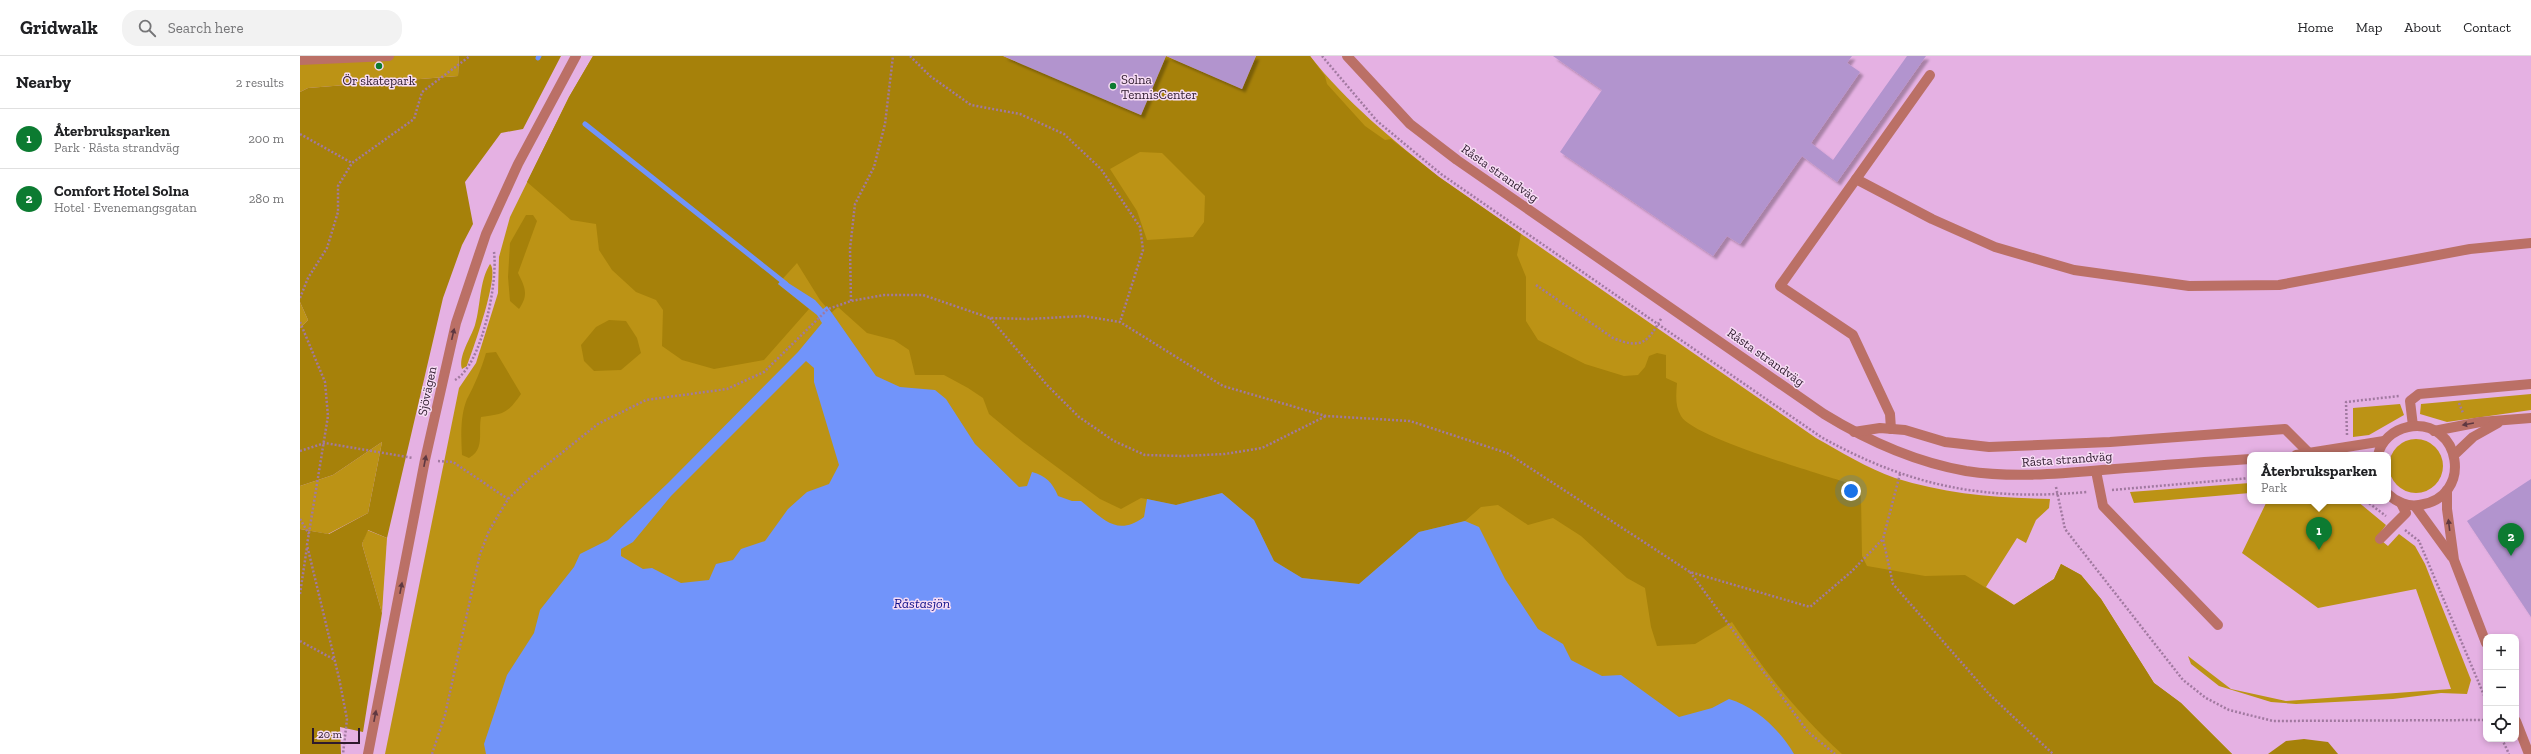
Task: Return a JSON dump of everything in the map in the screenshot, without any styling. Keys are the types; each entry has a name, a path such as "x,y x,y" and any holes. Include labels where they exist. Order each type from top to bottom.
{"street":[{"path":"300,60 389,56"},
{"name":"Sjövägen","path":"368,754 425,460 456,323 472,270 518,164 576,56"},
{"name":"Råsta strandväg","path":"1347,56 1391,105 1431,141 1668,306 1854,432 1895,451 1952,468 1989,474 2054,474 2247,459"},
{"path":"1891,429 1890,414 1853,335 1780,286 1930,75"},
{"path":"1856,179 1932,219 1995,247 2074,270 2189,286 2279,286 2470,249 2531,243"},
{"path":"2413,426 2410,400 2419,394 2531,384"},
{"path":"2324,452 2384,441 2402,428 2413,426 2434,430 2468,424 2531,418"},
{"path":"2454,455 2473,437 2503,421"},
{"path":"1854,432 1880,428 1905,430 1945,442 1989,447 2110,442 2268,429 2286,430 2310,452"},
{"path":"2391,496 2401,503 2415,506 2427,504 2438,499 2447,490 2455,473 2454,455 2442,437 2434,430"},
{"path":"2379,452 2384,441"},
{"path":"2096,471 2104,506 2218,625"},
{"path":"2447,490 2447,509 2454,560 2483,635"},
{"path":"2380,539 2406,513 2401,503"},
{"path":"2415,506 2454,560"},
{"path":"2519,729 2529,754"}],"path":[{"path":"300,298 308,278 327,248 338,212 338,186 352,164 414,119 422,92 470,56"},
{"path":"851,301 850,249 854,204 874,168 885,124 893,56"},
{"path":"910,56 930,76 971,105 1020,114 1064,134 1101,168 1140,227 1143,250 1120,322"},
{"path":"1322,56 1377,121 1441,174 1821,437 1860,458 1900,474 1969,491 2001,495 2058,495 2247,478"},
{"path":"300,134 352,164"},
{"path":"455,381 464,375 473,360 493,294 496,266 493,245"},
{"path":"1536,285 1613,338 1626,343 1641,343 1651,338 1668,306"},
{"path":"432,754 445,715 480,554 489,531 508,499 530,478 598,424 646,400 726,389 764,372 828,309 851,301 884,295 923,295 990,318 1030,320 1083,316 1120,322 1223,386 1326,416 1410,421 1507,453 1690,572 1810,607 1851,572 1883,539"},
{"path":"990,318 1047,385 1079,417 1114,441 1145,455 1218,454 1262,448 1326,416"},
{"path":"300,322 325,382 328,416 325,443 300,594"},
{"path":"2348,448 2346,402 2419,394"},
{"path":"300,452 325,443 425,460 453,462 508,499"},
{"path":"1900,474 1883,539 1893,584 1989,694 2053,754"},
{"path":"2054,474 2065,529 2183,680 2206,698 2223,707 2273,721 2483,720"},
{"path":"2370,504 2420,541 2483,693"},
{"path":"300,519 309,534"},
{"path":"308,545 347,719 343,754"},
{"path":"1690,572 1808,732 1835,754"},
{"path":"300,641 335,660"},
{"path":"2503,742 2509,754"}],"shaded area":[{"name":"Ör skatepark","path":"300,56 459,56 458,76 308,88 300,92"},
{"path":"459,56 561,56 523,129 501,133 465,182 473,224 462,245 443,298 387,538 368,530 362,544 382,613 363,732 340,727 341,754 300,754 300,529 329,534 368,513 382,442 333,475 300,486 300,328 308,320 300,302 300,92 308,88 458,76"},
{"path":"593,56 1003,56 1141,115 1166,56 1242,89 1256,56 1310,56 1355,105 1387,135 1439,177 1816,438 1874,470 1895,478 1933,488 2010,498 2050,499 2049,508 2036,520 2026,543 2017,538 1986,587 2014,605 2054,579 2061,564 2081,575 2101,599 2154,683 2181,703 2232,754 385,754 459,388 476,363 498,293 499,257 510,217 569,97"},
{"path":"593,56 1003,56 1141,115 1166,56 1242,89 1256,56 1310,56 1325,76 1327,84 1365,126 1385,140 1391,139 1439,177 1521,234 1517,255 1526,277 1526,321 1538,340 1585,364 1624,376 1638,375 1645,367 1649,356 1657,353 1666,355 1666,378 1677,383 1676,396 1678,408 1681,416 1690,425 1731,444 1758,454 1848,483 1861,496 1862,556 1867,566 1925,576 1965,575 2014,605 2054,579 2061,564 2081,575 2101,599 2154,683 2181,703 2232,754 1842,754 1810,723 1782,691 1732,622 1695,644 1657,646 1651,627 1645,588 1627,578 1581,536 1553,518 1528,525 1498,505 1481,507 1465,521 1419,532 1359,584 1302,578 1274,561 1254,520 1222,493 1176,505 1141,498 1121,509 1100,499 1023,442 989,414 983,398 944,375 915,375 909,350 894,340 867,333 838,307 831,313 820,300 797,263 778,284 809,309 764,360 714,369 682,360 662,346 663,310 656,300 636,292 612,270 599,250 596,224 571,220 527,182 569,97","holes":["1140,152 1162,153 1205,196 1204,222 1193,237 1147,240 1137,211 1110,169"]},
{"path":"526,215 533,215 537,221 518,273 525,291 524,299 519,309 510,301 508,277 510,243"},
{"path":"490,264 492,270 492,282 489,297 467,366 462,369 461,364 463,353 475,325 482,286 486,271"},
{"path":"300,302 308,320 300,328"},
{"path":"609,320 626,321 637,338 641,353 621,370 594,371 584,361 581,345 596,327"},
{"path":"496,352 521,394 505,412 481,417 479,445 474,454 469,458 462,455 461,441 463,412 467,399 478,377 486,353"},
{"path":"2531,394 2531,410 2447,422 2420,414 2421,404"},
{"path":"2400,404 2404,415 2369,435 2353,437 2353,408"},
{"path":"2416,439 2426,441 2435,447 2441,456 2443,466 2441,476 2435,485 2426,491 2416,493 2406,491 2397,485 2391,476 2391,456 2397,447 2406,441"},
{"path":"382,442 368,513 328,534 300,529 300,486 333,475"},
{"path":"2247,483 2247,493 2134,503 2130,492"},
{"path":"2266,504 2361,504 2386,525 2377,537 2388,546 2399,534 2415,546 2425,564 2471,680 2467,694 2441,693 2393,699 2296,704 2271,702 2219,686 2191,664 2188,656 2231,689 2286,701 2451,689 2416,589 2318,608 2242,553"},
{"path":"367,530 387,538 382,613 362,544"},
{"path":"2304,739 2328,742 2338,754 2268,754 2286,741"}],"water":[{"name":"Råstasjön","path":"782,279 815,300 823,309 827,306 876,376 900,387 935,390 946,399 975,444 1019,487 1027,486 1032,472 1048,480 1058,496 1072,501 1081,501 1103,519 1118,525 1134,523 1144,517 1147,499 1176,505 1222,493 1254,520 1274,561 1302,578 1359,584 1419,532 1465,521 1479,527 1505,579 1538,629 1563,644 1571,660 1602,676 1621,675 1679,717 1712,708 1729,699 1739,703 1766,720 1782,736 1794,754 486,754 484,744 507,675 534,633 540,610 574,567 580,554 608,540 668,483 798,352 822,323 817,315 778,284","holes":["806,361 814,368 814,382 839,465 829,484 807,492 788,509 765,541 741,549 733,560 716,564 709,580 681,583 652,568 643,569 621,556 621,549 633,542 671,496"]}],"building":[{"name":"Solna TennisCenter","path":"1003,56 1166,56 1141,115"},
{"path":"1166,56 1256,56 1242,89"},
{"path":"1553,56 1852,56 1847,63 1860,72 1811,143 1833,160 1907,56 1926,56 1837,182 1802,156 1740,244 1727,236 1713,256 1560,152 1602,90"},
{"path":"2531,479 2531,617 2467,521"}],"waterway":[{"path":"585,124 786,284"}],"place":[{"name":"Ör skatepark","path":"379,66"},
{"name":"Solna TennisCenter","path":"1113,86"},
{"name":"Återbruksparken","path":"2319,550"},
{"name":"Comfort Hotel Solna","path":"2511,556"}]}
